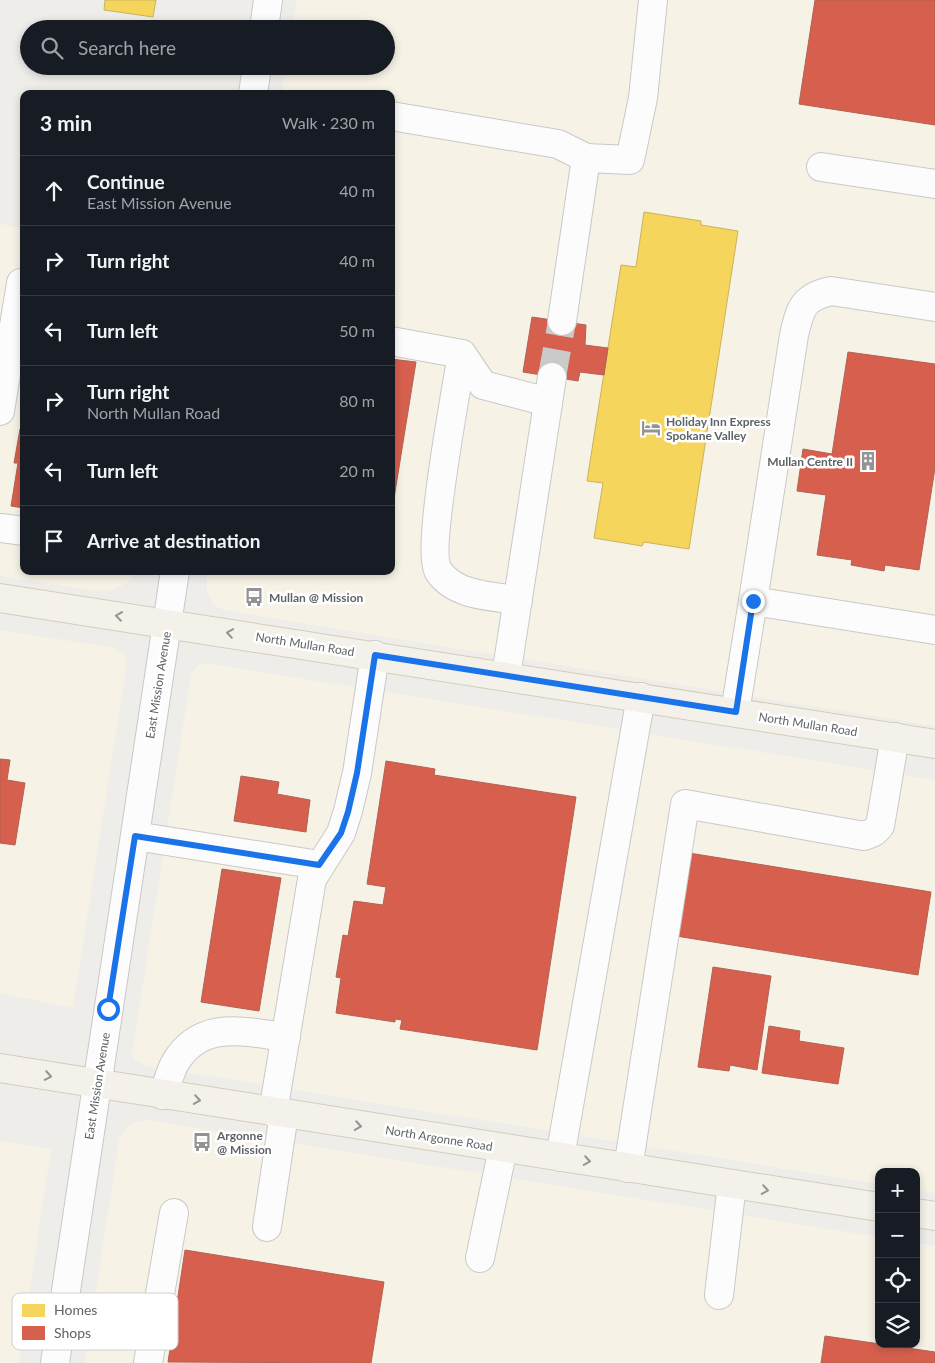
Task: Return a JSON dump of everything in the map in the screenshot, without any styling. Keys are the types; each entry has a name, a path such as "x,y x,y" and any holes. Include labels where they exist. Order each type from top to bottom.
{"main road":[{"name":"North Mullan Road","path":"0,598 375,655 935,744"},
{"name":"North Argonne Road","path":"0,1068 875,1206"},
{"path":"920,1214 935,1216"}],"street":[{"path":"265,20 268,0"},
{"path":"395,117 558,144 586,158 630,160 643,98 654,0"},
{"path":"562,321 586,158"},
{"path":"821,167 935,184"},
{"path":"0,411 15,282"},
{"path":"736,712 798,316 806,303 815,294 831,291 935,307"},
{"path":"395,342 462,354 483,385 550,390 506,676"},
{"path":"462,354 434,532 437,570 448,582 469,592 518,600"},
{"path":"0,528 20,530"},
{"name":"East Mission Avenue","path":"66,1293 174,575"},
{"path":"753,601 935,630"},
{"path":"267,1227 286,1037 312,879 319,865 341,833 348,812 357,773 375,655"},
{"path":"560,1157 641,697"},
{"path":"628,1168 685,804 864,836 874,832 880,826 895,737"},
{"path":"135,836 319,865"},
{"path":"163,1095 175,1063 188,1046 206,1034 236,1030 286,1037"},
{"path":"480,1258 503,1148"},
{"path":"718,1296 732,1184"},
{"path":"160,1293 174,1213"},
{"name":"East Mission Avenue","path":"55,1363 57,1350"},
{"path":"148,1363 150,1350"}],"shaded area":[{"path":"297,0 935,0 935,726 226,611 215,606 207,594 207,575 395,575 395,90 283,90 285,75 395,75 395,20 294,20"},
{"path":"0,224 20,227 20,575 134,575 127,583 113,590 95,591 0,576"},
{"path":"0,630 115,648 124,653 127,662 73,1008 0,993"},
{"path":"206,663 935,780 935,1193 920,1191 920,1168 875,1168 875,1183 145,1066 135,1060 132,1054 191,675 197,666"},
{"path":"147,1120 875,1236 875,1348 920,1348 920,1244 935,1246 935,1363 85,1363 87,1350 178,1350 178,1293 96,1293 119,1140 124,1130 135,1122"},
{"path":"0,1141 51,1149 29,1293 12,1293 12,1350 21,1350 19,1363 0,1363"}],"building: Homes":[{"path":"105,0 156,0 153,17 104,10"},
{"name":"Holiday Inn Express Spokane Valley","path":"644,212 701,221 701,225 738,231 689,549 644,542 642,546 594,538 603,483 587,481 621,265 636,267"}],"building: Shops":[{"path":"815,0 935,0 935,125 799,104"},
{"path":"532,317 586,325 585,345 608,348 604,375 580,372 578,381 523,372"},
{"name":"Mullan Centre II","path":"848,352 935,364 935,468 919,570 885,565 884,571 851,565 852,560 817,555 826,495 797,491 803,449 832,454"},
{"path":"395,359 416,362 395,492"},
{"path":"20,429 20,507 11,506 18,463 14,463"},
{"path":"0,759 10,760 7,780 25,783 15,845 0,843"},
{"path":"386,761 435,769 434,775 576,797 537,1050 400,1029 402,1020 395,1019 395,1022 336,1013 341,978 336,977 343,935 348,936 354,901 383,905 386,887 367,884"},
{"path":"241,776 279,782 277,794 310,800 306,832 234,821"},
{"path":"689,853 931,892 918,975 676,936"},
{"path":"222,869 281,878 259,1011 201,1002"},
{"path":"713,967 771,976 757,1070 730,1065 729,1071 698,1067"},
{"path":"769,1026 800,1031 799,1041 844,1048 838,1084 762,1073"},
{"path":"185,1250 384,1282 371,1363 168,1362 170,1350 178,1350 178,1296"},
{"path":"825,1336 875,1343 875,1348 908,1348 935,1352 935,1363 821,1363"}],"tunnel":[{"path":"552,377 562,321"}],"place":[{"name":"Holiday Inn Express Spokane Valley","path":"651,428"},
{"name":"Mullan Centre II","path":"868,461"},
{"name":"Mullan @ Mission","path":"254,597"},
{"name":"Argonne @ Mission","path":"202,1142"}],"route":[{"path":"108,1009 135,836 319,865 341,833 348,812 357,773 375,655 736,712 753,601"}]}
